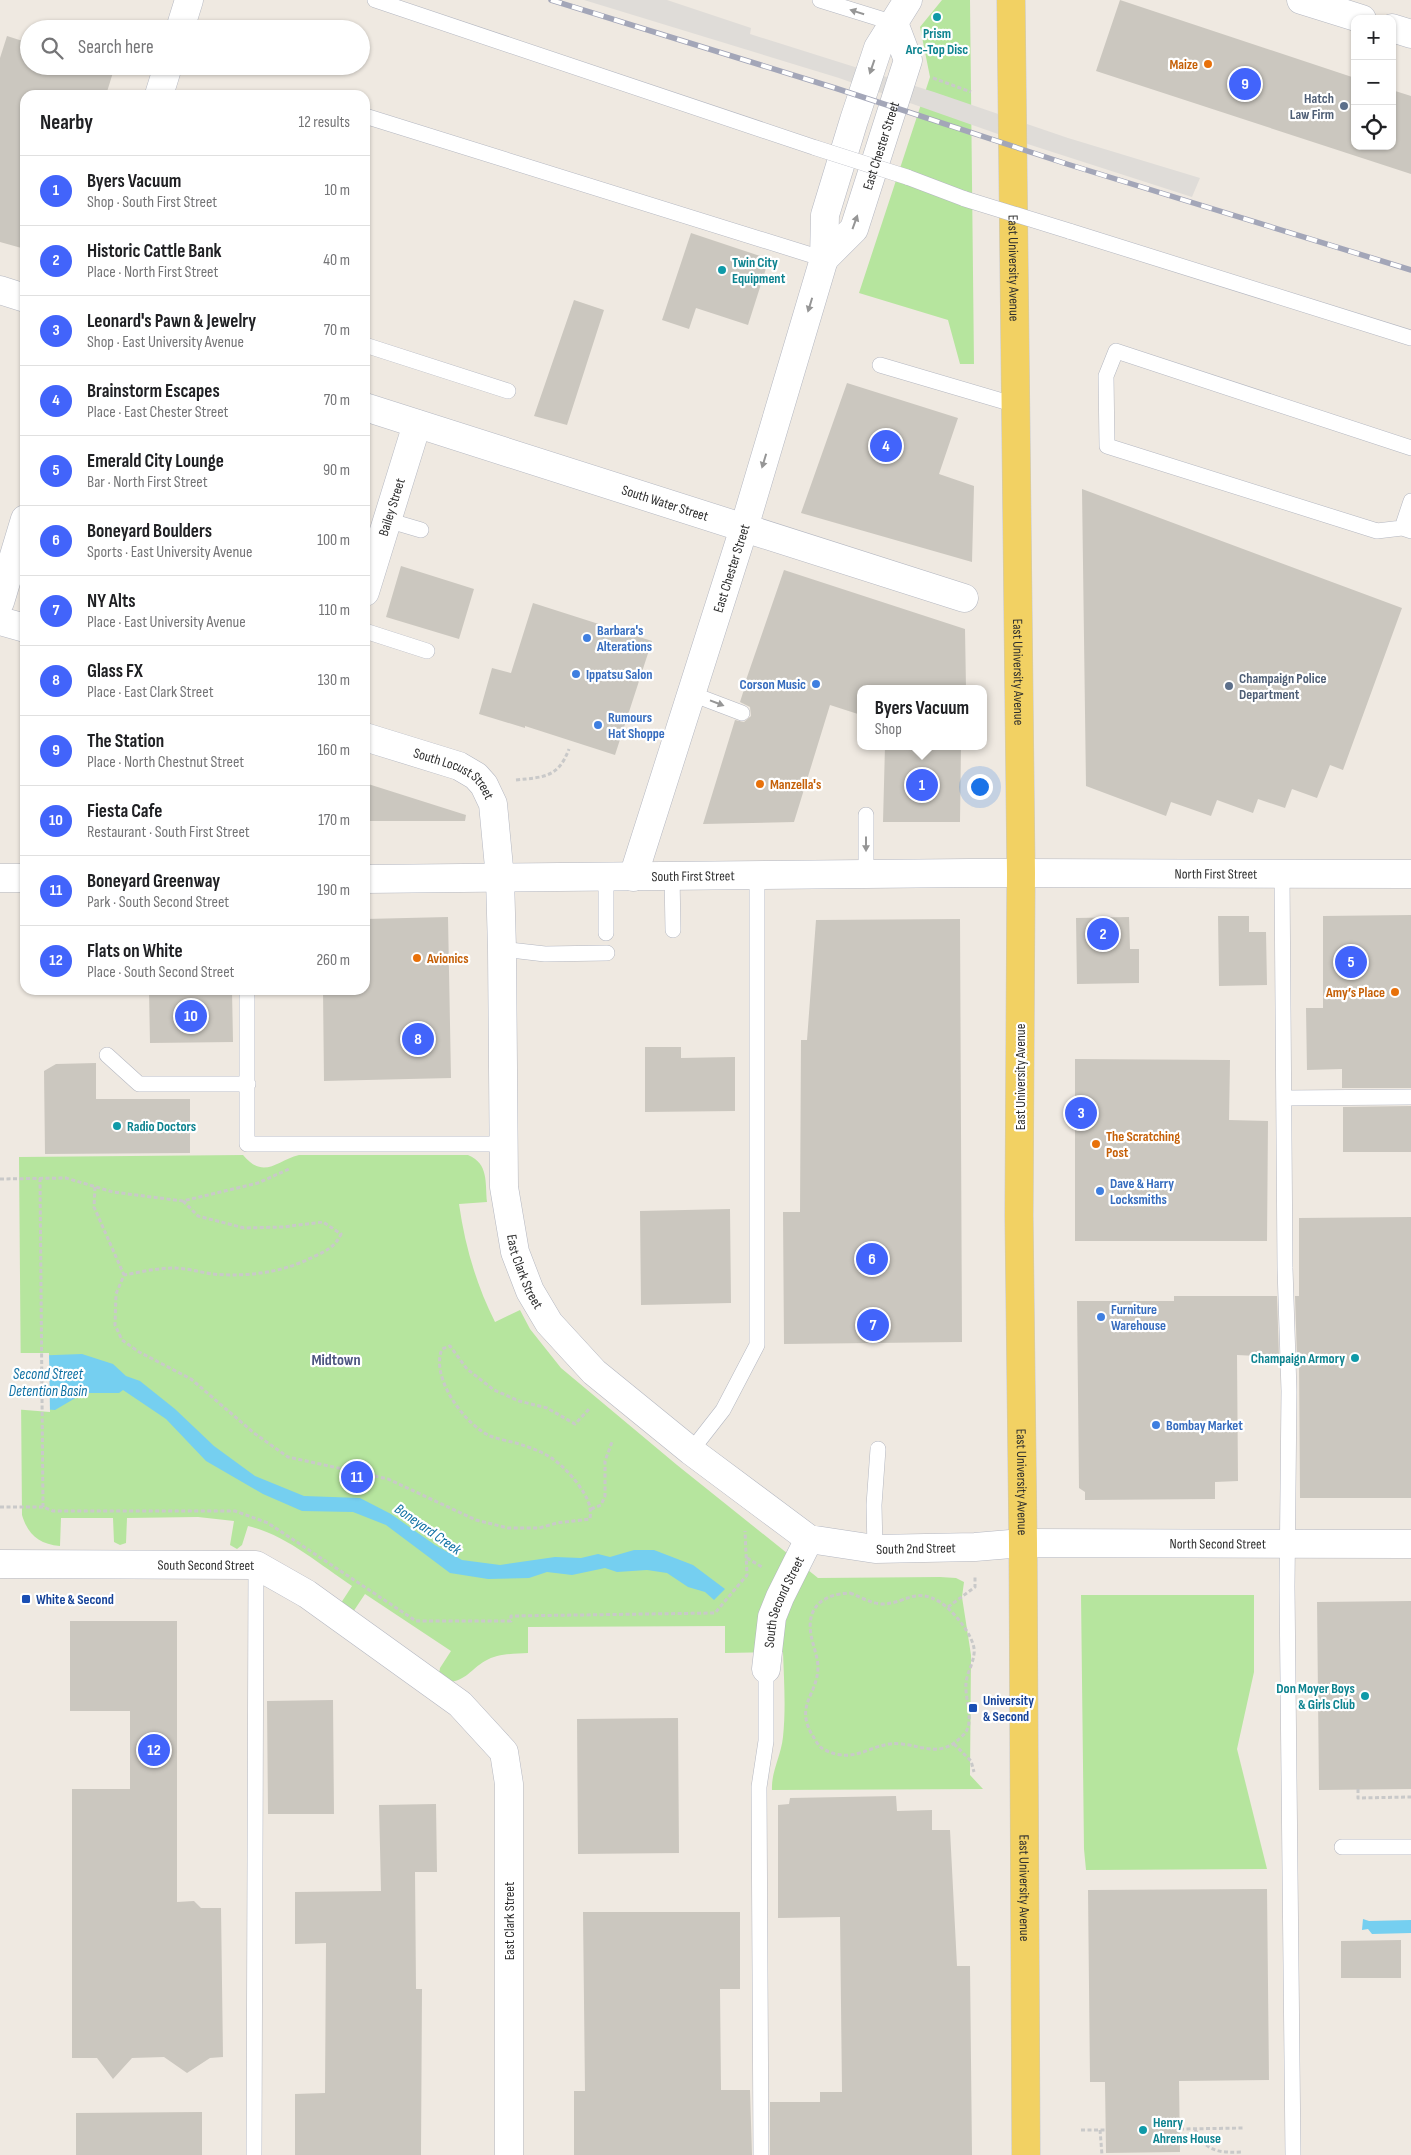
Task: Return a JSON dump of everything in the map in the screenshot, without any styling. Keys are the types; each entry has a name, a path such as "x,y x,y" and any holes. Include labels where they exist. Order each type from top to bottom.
{"main road":[{"name":"East University Avenue","path":"1011,0 1021,873 1019,1216 1023,1543 1026,2155"}],"street":[{"path":"183,20 189,0"},
{"name":"East Chester Street","path":"633,877 744,528 824,259 825,215 878,48 908,0"},
{"path":"1301,0 1351,16"},
{"path":"1396,29 1411,34"},
{"path":"161,90 165,75"},
{"path":"0,290 20,296"},
{"name":"South Water Street","path":"370,409 964,598"},
{"name":"Bailey Street","path":"370,576 417,424"},
{"path":"0,602 20,536"},
{"path":"0,621 20,627"},
{"name":"South Locust Street","path":"370,739 458,766 476,776 484,785 493,804 500,878"},
{"name":"South First Street","path":"370,879 1021,873"},
{"name":"North First Street","path":"1021,873 1411,874"},
{"path":"0,878 20,878"},
{"name":"East Clark Street","path":"500,878 504,1187 515,1252 530,1291 549,1323 594,1372 691,1451 809,1539"},
{"name":"South 2nd Street","path":"809,1539 875,1549 975,1548 1023,1543"},
{"name":"South Second Street","path":"766,1669 772,1617 780,1596 809,1539"},
{"name":"North Second Street","path":"1023,1543 1411,1544"},
{"name":"South Second Street","path":"0,1564 256,1566 307,1594 460,1704"},
{"name":"East Clark Street","path":"460,1704 504,1752 509,1784 509,2155"}],"lane":[{"path":"375,0 907,177 965,199 1411,338"},
{"path":"820,0 894,23"},
{"path":"370,118 824,259"},
{"path":"370,347 508,391"},
{"path":"1411,448 1116,352 1106,376 1107,446 1378,531 1406,529 1411,501"},
{"path":"880,365 1016,405"},
{"path":"387,520 421,530"},
{"path":"370,633 427,651"},
{"path":"692,694 742,713"},
{"path":"866,815 866,874"},
{"path":"691,1451 723,1410 757,1345 757,874"},
{"path":"1282,875 1285,1268 1289,1391 1288,1544 1293,2155"},
{"path":"672,876 673,930"},
{"path":"606,877 606,933"},
{"path":"502,949 545,954 606,953"},
{"path":"247,995 247,1144 504,1144"},
{"path":"107,1055 139,1084 248,1084"},
{"path":"1285,1098 1411,1097"},
{"path":"875,1549 874,1505 878,1449"},
{"path":"254,2155 256,1566"},
{"path":"761,2155 759,1787 766,1741 766,1669"},
{"path":"1342,1848 1411,1847"}],"path":[{"path":"930,77 971,92"},
{"path":"516,780 548,776 564,762 569,749"},
{"path":"0,1179 66,1178 112,1192 183,1201 258,1183 295,1166"},
{"path":"40,1178 43,1507"},
{"path":"96,1187 94,1207 124,1275 116,1294 115,1325 122,1340 139,1352 191,1380 254,1433 288,1457 388,1479 476,1520 508,1528 539,1528 556,1523 590,1519 591,1509 586,1496 563,1465 540,1451 489,1436 471,1421 456,1405 442,1380 438,1358 442,1349 450,1346 467,1369 494,1390 519,1401 547,1408 575,1424 592,1406"},
{"path":"124,1275 146,1270 175,1268 231,1275 268,1273 299,1264 323,1252 336,1244 341,1234 323,1222 283,1227 244,1228 198,1216 183,1201"},
{"path":"591,1509 601,1505 605,1496 606,1461 612,1442"},
{"path":"0,1507 43,1507 53,1511 236,1511 268,1523 416,1621 511,1622 511,1616 715,1613 747,1575 747,1535 743,1527"},
{"path":"948,1608 975,1587"},
{"path":"850,1593 883,1604 918,1594 940,1602 948,1608 973,1642 975,1652 966,1681 969,1698 968,1727 954,1744 947,1749 929,1750 898,1743 880,1746 860,1754 842,1756 822,1749 807,1724 805,1711 807,1698 814,1686 818,1668 810,1624 815,1606 839,1594 850,1593"},
{"path":"954,1744 971,1761 974,1772"},
{"path":"1358,1789 1358,1798 1411,1797"},
{"path":"1180,2129 1244,2128"},
{"path":"1195,2129 1206,2146 1220,2153 1243,2152"},
{"path":"1081,2130 1105,2130"},
{"path":"1100,2130 1102,2155"}],"green space":[{"path":"942,0 970,0 974,364 960,364 948,320 859,293 930,77 920,27"},
{"path":"243,1155 250,1162 264,1168 299,1155 468,1155 480,1163 485,1174 487,1202 459,1204 464,1235 472,1264 495,1322 520,1310 530,1329 561,1368 677,1465 818,1578 940,1577 956,1578 964,1582 962,1597 971,1655 970,1775 983,1789 772,1790 784,1726 783,1652 725,1653 725,1626 528,1627 528,1653 506,1654 490,1658 464,1677 448,1682 439,1674 440,1668 451,1651 365,1594 353,1612 341,1603 352,1586 302,1551 262,1530 248,1526 242,1545 237,1549 230,1545 234,1521 198,1517 127,1518 126,1543 120,1545 114,1542 113,1518 61,1518 60,1546 40,1541 35,1537 24,1522 22,1515 19,1157"},
{"path":"1081,1595 1254,1595 1254,1672 1237,1749 1267,1869 1086,1870 1084,1849"}],"shaded area":[{"path":"584,0 667,0 751,28 750,34 934,92 1068,138 1200,178 1192,197 1012,139 839,78"}],"water":[{"name":"Second Street Detention Basin","path":"82,1354 113,1364 126,1376 140,1381 175,1409 214,1446 255,1476 304,1496 360,1498 391,1514 435,1545 462,1560 500,1565 555,1557 581,1558 598,1554 610,1557 634,1550 654,1550 693,1565 725,1589 714,1600 705,1592 688,1587 667,1573 647,1570 617,1572 605,1568 572,1575 547,1572 529,1578 488,1579 450,1573 386,1525 353,1512 302,1511 263,1494 206,1461 166,1419 123,1390 119,1393 84,1393 55,1410 0,1406 28,1356"},
{"path":"1363,1919 1369,1921 1411,1920 1411,1933 1372,1934 1368,1929 1362,1930"}],"pier":[{"path":"0,1353 49,1353 50,1412 0,1408"}],"building":[{"path":"1120,0 1351,77 1351,150 1396,150 1396,91 1411,96 1411,174 1096,71"},
{"path":"7,36 20,40 20,75 112,75 108,90 20,90 20,248 0,242 0,58"},
{"name":"Twin City Equipment","path":"691,233 769,259 748,325 696,308 689,329 662,320"},
{"path":"574,300 604,310 567,425 534,416"},
{"path":"847,383 958,418 939,474 974,486 972,562 801,513"},
{"name":"Champaign Police Department","path":"1082,489 1402,608 1343,770 1330,765 1317,798 1292,789 1285,808 1258,799 1253,813 1217,800 1211,816 1171,802 1166,816 1086,786"},
{"path":"401,566 474,589 459,639 386,617"},
{"path":"784,570 965,629 966,685 857,685 857,714 830,705 794,822 703,824 735,720 744,722 751,716 750,707 740,702"},
{"path":"533,603 652,641 615,755 525,726 525,728 479,714 492,668 511,673"},
{"path":"885,750 961,750 960,822 883,822"},
{"path":"370,785 466,815 465,821 370,821"},
{"path":"1411,915 1411,1088 1342,1088 1342,1069 1307,1070 1306,1008 1323,1008 1323,916"},
{"path":"1218,916 1249,916 1249,932 1266,932 1267,985 1219,986"},
{"path":"448,917 451,1078 324,1081 323,995 370,995 370,919"},
{"path":"1129,917 1130,949 1139,949 1139,983 1077,984 1076,918"},
{"path":"960,919 962,1342 784,1344 783,1212 800,1212 801,1040 807,1040 816,920"},
{"path":"149,995 232,995 233,1042 150,1043"},
{"path":"645,1047 681,1047 681,1058 735,1057 735,1111 645,1112"},
{"path":"1075,1059 1230,1060 1229,1120 1268,1121 1267,1241 1075,1241"},
{"name":"Radio Doctors","path":"96,1063 96,1099 190,1099 190,1153 45,1154 44,1071 56,1064"},
{"path":"1411,1106 1411,1152 1343,1152 1343,1107"},
{"path":"730,1209 731,1303 641,1305 640,1211"},
{"name":"Champaign Armory","path":"1411,1217 1411,1498 1300,1498 1299,1358 1297,1358 1295,1296 1299,1296 1299,1218"},
{"name":"Bombay Market","path":"1174,1296 1277,1296 1279,1357 1237,1355 1238,1481 1215,1482 1215,1499 1085,1500 1085,1492 1079,1488 1077,1301 1174,1301"},
{"name":"Don Moyer Boys & Girls Club","path":"1411,1601 1411,1789 1319,1790 1317,1602"},
{"path":"70,1621 177,1621 177,1902 194,1901 201,1908 221,1908 223,2057 210,2058 187,2073 164,2057 132,2058 113,2079 97,2058 72,2058 72,1789 130,1789 130,1711 70,1711"},
{"path":"333,1700 334,1814 268,1814 267,1701"},
{"path":"678,1718 679,1853 578,1854 577,1719"},
{"path":"896,1796 897,1811 932,1810 932,1830 950,1830 957,1966 970,1966 972,2155 770,2155 770,2102 820,2102 820,2092 842,2092 840,1917 778,1918 778,1805 789,1804 790,1798"},
{"path":"436,1804 437,1872 415,1872 416,1989 422,1989 421,2155 295,2155 295,2094 325,2093 326,1943 295,1944 295,1892 381,1891 379,1805"},
{"path":"1267,1889 1269,2080 1179,2081 1180,2152 1106,2153 1105,2082 1090,2082 1088,1890"},
{"path":"583,1912 740,1912 740,1989 720,1989 721,2090 750,2090 752,2155 574,2155 574,2091 585,2091"},
{"path":"1401,1940 1401,1978 1341,1978 1341,1941"},
{"path":"202,2112 202,2155 76,2155 76,2113"}],"railway":[{"path":"551,0 835,88 1067,164 1411,270"}],"place":[{"name":"Prism Arc-Top Disc","path":"937,17"},
{"name":"Maize","path":"1208,64"},
{"name":"The Station","path":"1245,84"},
{"name":"Hatch Law Firm","path":"1344,106"},
{"name":"Twin City Equipment","path":"722,270"},
{"name":"Brainstorm Escapes","path":"886,446"},
{"name":"Barbara's Alterations","path":"587,638"},
{"name":"Ippatsu Salon","path":"576,674"},
{"name":"Corson Music","path":"816,684"},
{"name":"Champaign Police Department","path":"1229,686"},
{"name":"Rumours Hat Shoppe","path":"598,725"},
{"name":"Manzella's","path":"760,784"},
{"name":"Byers Vacuum","path":"922,785"},
{"name":"Historic Cattle Bank","path":"1103,934"},
{"name":"Avionics","path":"417,958"},
{"name":"Emerald City Lounge","path":"1351,962"},
{"name":"Amy’s Place","path":"1395,992"},
{"name":"Fiesta Cafe","path":"191,1016"},
{"name":"Glass FX","path":"418,1039"},
{"name":"Leonard's Pawn & Jewelry","path":"1081,1113"},
{"name":"Radio Doctors","path":"117,1126"},
{"name":"The Scratching Post","path":"1096,1144"},
{"name":"Dave & Harry Locksmiths","path":"1100,1191"},
{"name":"Boneyard Boulders","path":"872,1259"},
{"name":"Furniture Warehouse","path":"1101,1317"},
{"name":"NY Alts","path":"873,1325"},
{"name":"Champaign Armory","path":"1355,1358"},
{"name":"Bombay Market","path":"1156,1425"},
{"name":"Boneyard Greenway","path":"357,1477"},
{"name":"White & Second","path":"26,1599"},
{"name":"Don Moyer Boys & Girls Club","path":"1365,1696"},
{"name":"University & Second","path":"973,1708"},
{"name":"Flats on White","path":"154,1750"},
{"name":"Henry Ahrens House","path":"1143,2130"}],"district":[{"name":"Midtown","path":"336,1359"}],"water label":[{"name":"Boneyard Creek","path":"428,1529"}]}
